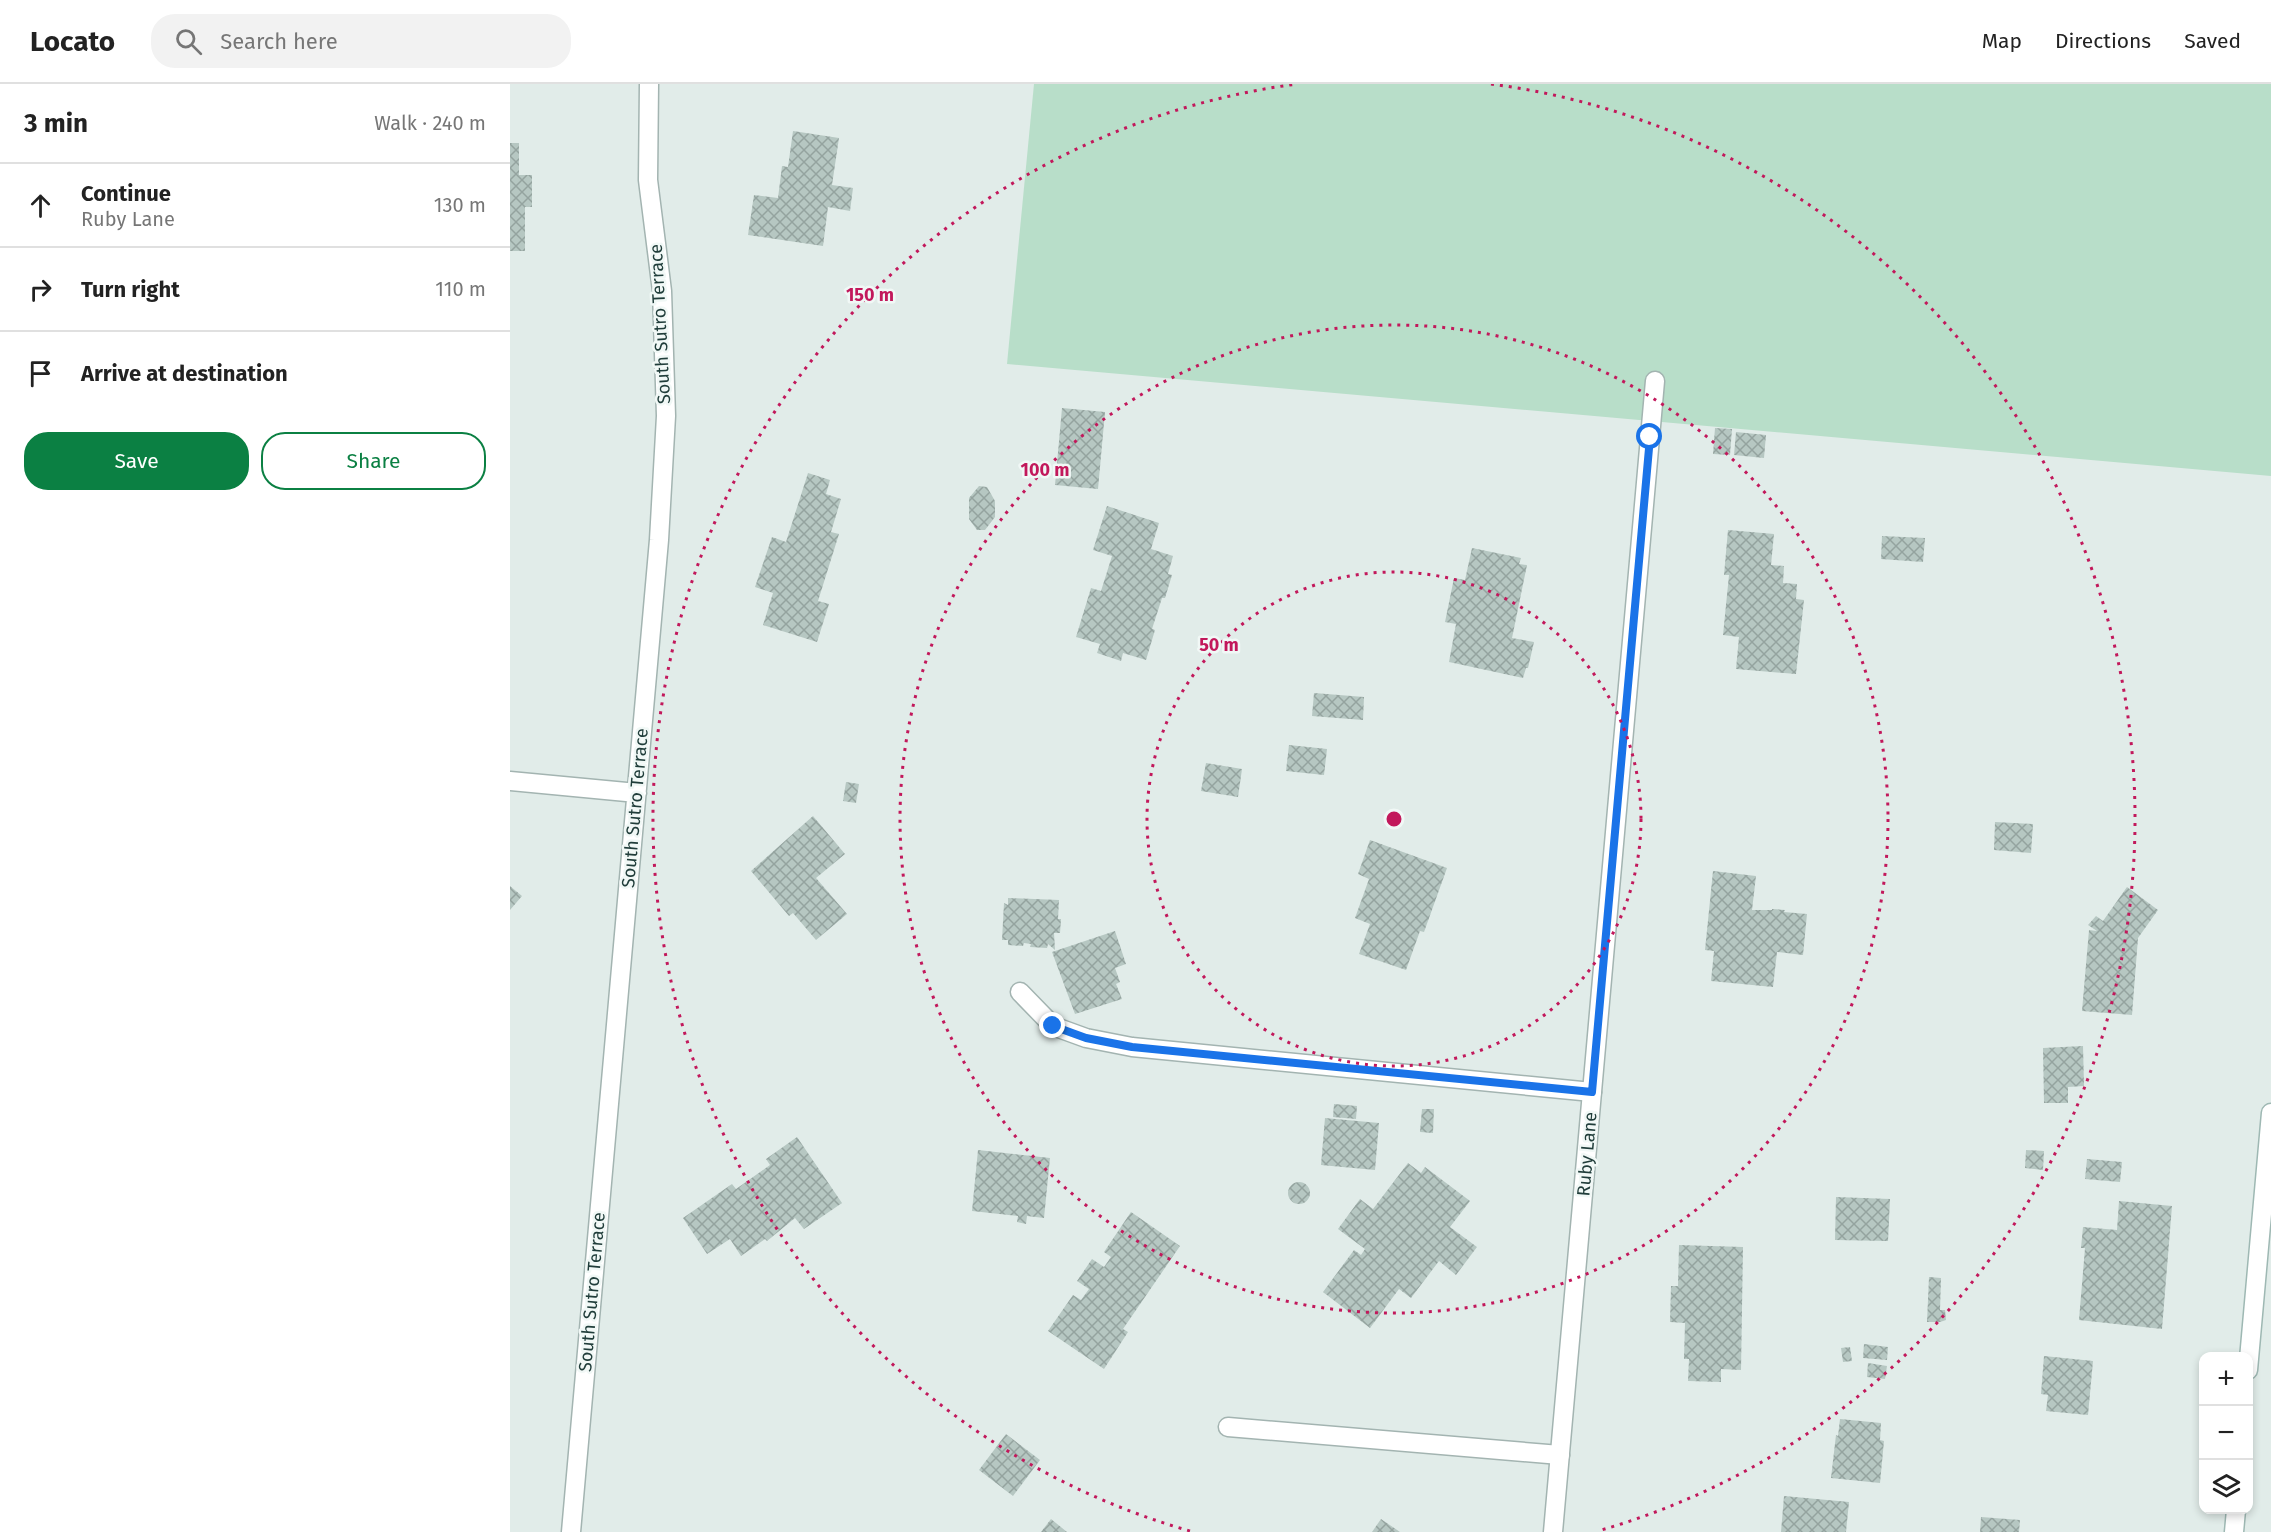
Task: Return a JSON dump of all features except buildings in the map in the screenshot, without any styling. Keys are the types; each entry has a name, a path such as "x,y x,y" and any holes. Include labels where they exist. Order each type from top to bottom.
{"street":[{"name":"South Sutro Terrace","path":"571,1532 659,540 666,416 662,291 648,180 649,84"},
{"name":"Ruby Lane","path":"1553,1532 1655,381"},
{"path":"510,781 637,793"},
{"path":"1020,992 1053,1026 1086,1038 1132,1047 1592,1092"},
{"path":"2250,1352 2271,1113"},
{"path":"1228,1427 1560,1455"},
{"path":"2234,1532 2236,1514"}],"green space":[{"path":"1034,84 2271,84 2271,476 1007,364"}],"route":[{"path":"1053,1026 1086,1038 1132,1047 1592,1092 1650,437"}]}
